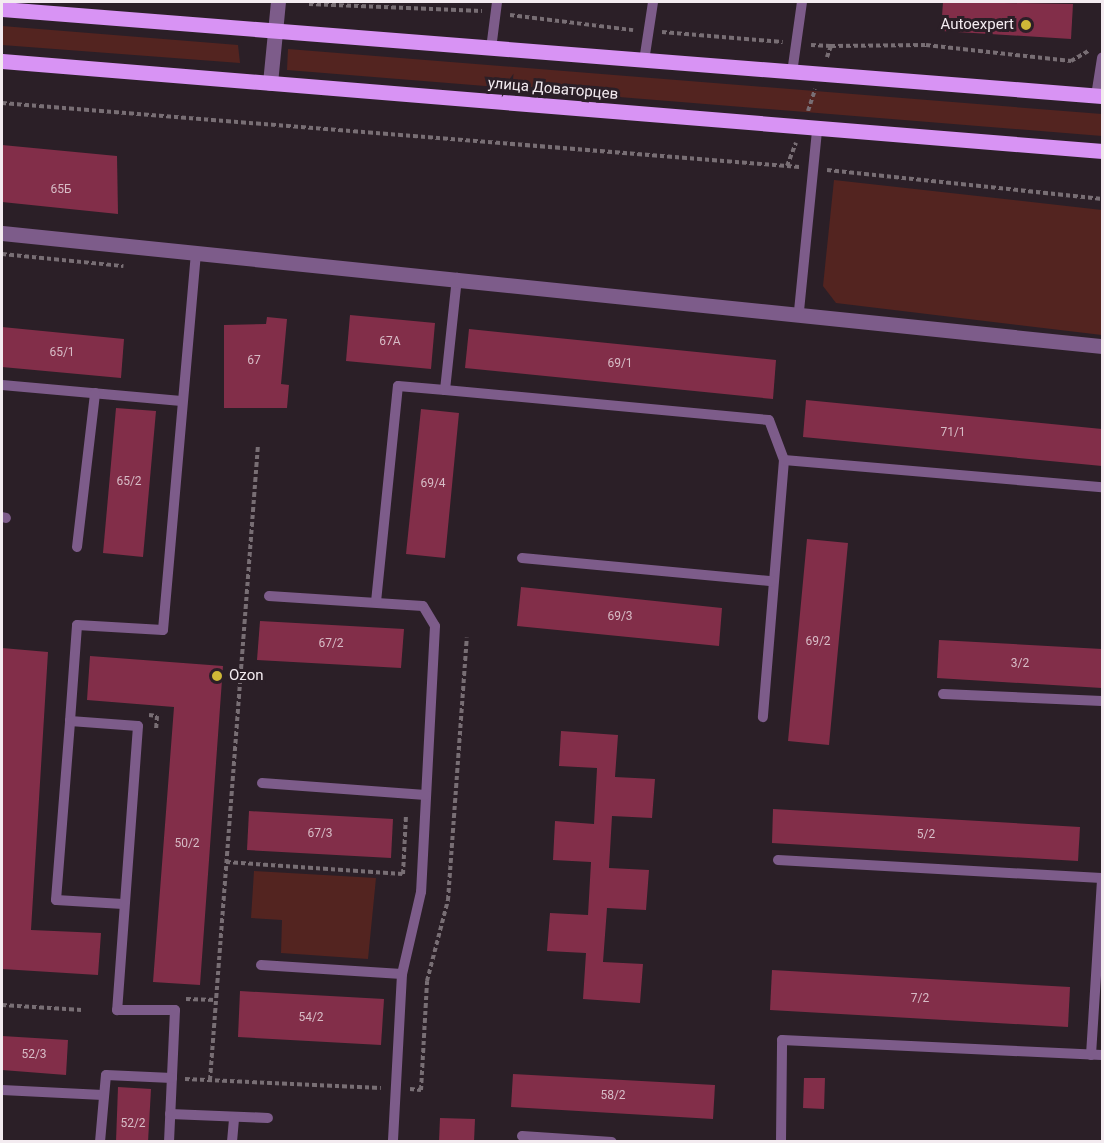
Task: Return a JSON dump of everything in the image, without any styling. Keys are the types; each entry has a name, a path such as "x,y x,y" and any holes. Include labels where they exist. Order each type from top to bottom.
{"main road":[{"path":"2,9 1099,96"},
{"name":"улица Доваторцев","path":"2,61 817,130 1102,151"}],"street":[{"path":"270,83 278,2"},
{"path":"2,233 798,311 1102,346"}],"lane":[{"path":"491,49 497,2"},
{"path":"644,61 653,2"},
{"path":"792,73 802,2"},
{"path":"1099,96 1102,57"},
{"path":"798,311 817,130"},
{"path":"123,904 56,900 77,625 163,630 181,401 196,252"},
{"path":"445,390 457,278"},
{"path":"2,385 181,401"},
{"path":"376,602 398,386 769,420 784,460 772,581 763,717"},
{"path":"77,547 95,393"},
{"path":"784,460 1102,487"},
{"path":"522,558 772,581"},
{"path":"269,596 423,606 435,626 421,892 402,974 393,1142"},
{"path":"943,694 1102,701"},
{"path":"70,721 138,726 123,904 117,1010 175,1010 169,1142"},
{"path":"262,783 426,795"},
{"path":"778,860 1102,878 1097,1055 782,1040 781,1142"},
{"path":"261,965 402,974"},
{"path":"100,1142 106,1075 172,1078"},
{"path":"2,1090 103,1095"},
{"path":"170,1114 268,1118"},
{"path":"232,1142 234,1117"},
{"path":"522,1136 612,1142"}],"path":[{"path":"831,46 926,45 1071,61 1093,48"},
{"path":"2,103 813,168 1102,199"},
{"path":"210,1080 258,445"},
{"path":"172,1078 421,1090 427,981 448,900 467,638"},
{"path":"226,862 402,874 406,815"},
{"path":"2,1005 82,1010"}],"shaded area":[{"path":"2,26 238,45 240,63 2,45"},
{"path":"288,49 1102,114 1102,136 287,70"},
{"path":"834,180 1102,210 1102,335 836,303 823,286"},
{"path":"254,871 376,878 368,959 281,953 282,920 251,918"}],"building":[{"path":"943,2 1073,4 1071,39 941,31"},
{"path":"2,145 117,156 118,214 2,202"},
{"path":"350,315 435,323 431,369 346,361"},
{"path":"267,317 287,319 281,384 289,385 287,408 224,408 224,325 266,324"},
{"path":"2,327 124,339 121,378 2,367"},
{"path":"469,329 776,360 773,399 465,368"},
{"path":"806,400 1102,429 1102,466 803,437"},
{"path":"116,408 156,411 143,557 103,553"},
{"path":"421,409 459,413 445,558 406,554"},
{"path":"807,539 848,543 829,745 788,741"},
{"path":"521,587 722,608 719,646 517,626"},
{"path":"260,621 404,629 401,668 257,660"},
{"path":"939,640 1102,649 1102,688 937,678"},
{"path":"2,648 48,652 31,930 101,933 98,975 2,969"},
{"path":"90,656 223,666 200,985 153,982 174,707 87,700"},
{"path":"561,731 618,735 615,777 655,779 652,818 612,816 609,868 649,870 646,910 607,908 603,962 643,964 640,1003 583,999 586,953 547,951 550,913 588,915 591,862 553,860 555,821 594,824 597,768 559,766"},
{"path":"773,809 1080,827 1078,861 772,843"},
{"path":"249,811 393,819 391,858 247,850"},
{"path":"772,970 1070,987 1068,1027 770,1010"},
{"path":"240,991 384,999 381,1045 238,1037"},
{"path":"2,1036 68,1040 66,1075 2,1070"},
{"path":"513,1074 715,1085 713,1119 511,1107"},
{"path":"804,1078 825,1078 824,1109 803,1108"},
{"path":"118,1087 151,1089 148,1142 116,1142"},
{"path":"440,1118 475,1119 474,1142 439,1142"}],"place":[{"name":"Autoexpert","path":"1026,25"},
{"name":"Ozon","path":"217,676"}]}
